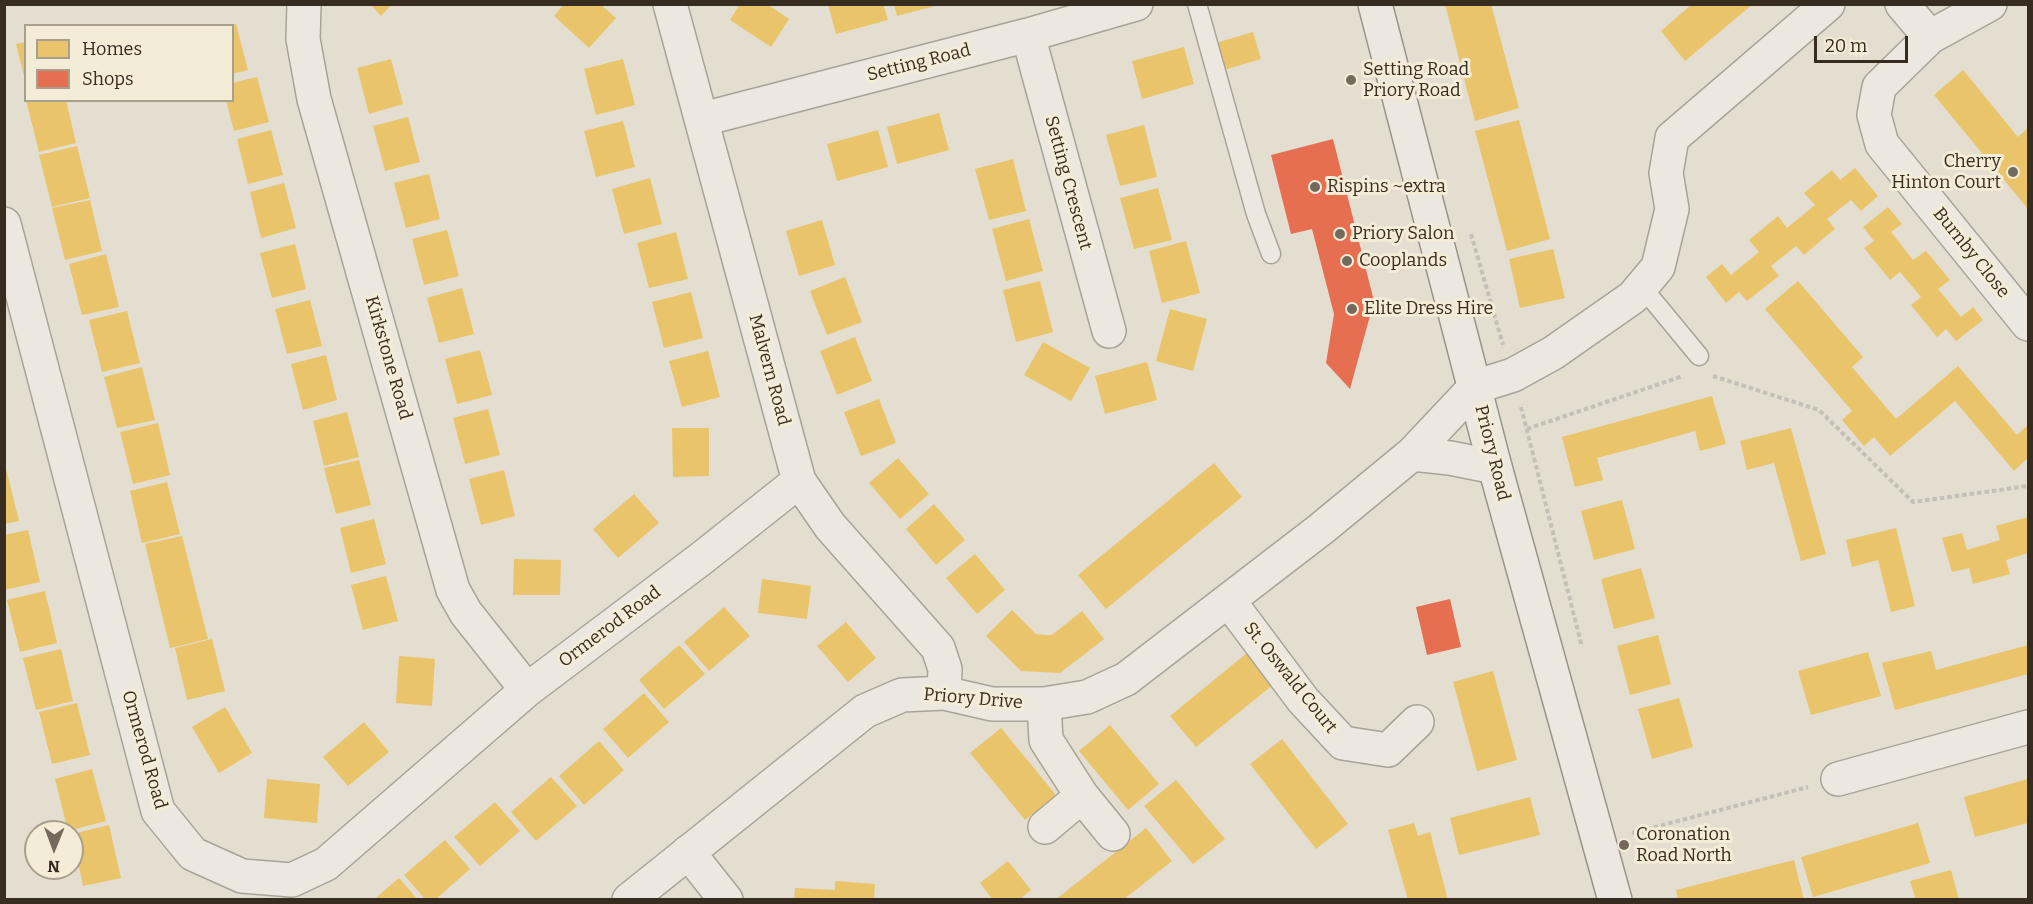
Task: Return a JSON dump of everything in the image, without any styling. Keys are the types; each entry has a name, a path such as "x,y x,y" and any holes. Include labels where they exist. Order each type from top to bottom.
{"street":[{"name":"Kirkstone Road","path":"303,4 303,39 315,99 453,590 466,613 527,690"},
{"name":"Malvern Road","path":"670,4 703,119 787,442 800,481 830,526 938,648 945,669 944,693"},
{"name":"Setting Road","path":"703,119 1028,35 1136,4"},
{"name":"Priory Road","path":"1375,4 1495,467 1615,900"},
{"path":"1475,387 1513,375 1553,353 1633,297 1658,267 1671,209 1666,173 1672,138 1828,4"},
{"path":"1902,4 1930,37"},
{"name":"Burnby Close","path":"1990,4 1930,37 1879,87 1874,115 1882,144 2028,324"},
{"name":"Setting Crescent","path":"1028,35 1109,331"},
{"name":"Ormerod Road","path":"4,224 158,810 193,854 238,888 292,880 326,864 527,690 800,481"},
{"name":"Priory Drive","path":"629,900 865,711 902,695 944,693 992,704 1044,704 1087,697 1126,679 1229,601 1412,454 1475,387"},
{"path":"1412,454 1450,458 1495,467"},
{"name":"St. Oswald Court","path":"1229,601 1303,700 1343,743 1388,750 1417,722"},
{"path":"1044,704 1046,740 1082,796 1113,834"},
{"path":"1838,779 2028,727"},
{"path":"1045,826 1082,796"},
{"path":"688,852 726,900"}],"lane":[{"path":"1197,4 1256,214 1271,254"},
{"path":"1642,287 1699,356"}],"path":[{"path":"1470,231 1513,375 1582,650"},
{"path":"1527,429 1685,375"},
{"path":"1707,375 1819,410 1913,502 2028,486"},
{"path":"1635,844 1632,833 1838,779"}],"building: Homes":[{"path":"370,4 392,4 381,16"},
{"path":"564,4 600,4 616,18 589,48 554,16"},
{"path":"740,4 767,4 789,19 771,47 730,20"},
{"path":"828,4 883,4 888,20 836,34"},
{"path":"894,4 939,4 939,5 897,16"},
{"path":"1445,4 1491,4 1519,108 1475,121"},
{"path":"1692,4 1753,4 1685,61 1661,31"},
{"path":"234,24 236,24 248,70 234,74"},
{"path":"1253,32 1261,59 1224,70 1216,43"},
{"path":"24,42 24,76 16,44"},
{"path":"1184,47 1194,84 1142,99 1132,61"},
{"path":"391,59 403,104 369,114 357,68"},
{"path":"623,59 635,105 596,115 584,69"},
{"name":"Cherry Hinton Court","path":"1963,70 2018,137 2028,128 2028,209 1934,95"},
{"path":"257,77 269,122 234,131 227,102 234,102 234,83"},
{"path":"26,102 66,102 76,143 39,152"},
{"path":"939,113 949,150 897,164 887,127"},
{"path":"408,117 420,162 385,171 373,126"},
{"path":"1519,120 1550,239 1507,251 1475,131"},
{"path":"623,121 635,167 596,177 584,131"},
{"path":"1144,125 1157,177 1120,186 1106,135"},
{"path":"271,130 283,175 248,184 237,139"},
{"path":"878,130 888,167 837,181 827,144"},
{"path":"77,146 90,198 52,207 39,155"},
{"path":"1013,159 1026,211 989,220 975,169"},
{"path":"1855,168 1878,196 1861,211 1851,200 1827,219 1835,229 1804,255 1796,246 1771,266 1779,276 1747,301 1739,292 1726,303 1706,277 1722,264 1731,275 1759,252 1749,240 1778,216 1787,228 1815,205 1804,193 1832,170 1840,180"},
{"path":"429,174 440,219 406,228 394,183"},
{"path":"650,178 662,224 624,234 612,189"},
{"path":"284,183 296,228 261,238 250,192"},
{"path":"1158,188 1172,240 1134,249 1120,198"},
{"path":"90,200 102,251 65,260 52,208"},
{"path":"1888,207 1902,224 1891,232 1913,260 1926,251 1950,280 1938,289 1961,317 1973,307 1983,320 1956,341 1946,329 1937,337 1911,305 1921,297 1900,272 1890,280 1864,248 1874,241 1863,227"},
{"path":"1029,219 1043,271 1006,281 992,229"},
{"path":"822,220 835,265 799,276 786,231"},
{"path":"447,230 459,276 424,285 412,239"},
{"path":"676,232 688,279 649,288 637,243"},
{"path":"1186,241 1200,293 1162,303 1149,251"},
{"path":"295,244 306,289 272,298 260,253"},
{"path":"1553,249 1565,298 1520,308 1509,259"},
{"path":"106,254 119,307 82,315 69,264"},
{"path":"845,277 862,322 827,335 810,291"},
{"path":"1040,281 1053,332 1016,342 1003,290"},
{"path":"1798,281 1863,357 1852,367 1896,419 1958,366 2017,435 2028,425 2028,458 2014,471 1955,401 1890,456 1874,437 1864,446 1842,420 1852,411 1765,309"},
{"path":"462,288 474,334 439,343 427,298"},
{"path":"691,292 703,338 664,348 652,302"},
{"path":"310,300 322,346 287,354 275,309"},
{"path":"1170,309 1207,319 1193,371 1156,361"},
{"path":"127,311 140,363 102,372 89,320"},
{"path":"855,337 872,381 837,395 820,351"},
{"path":"1043,342 1090,368 1071,401 1024,375"},
{"path":"480,350 492,395 457,404 445,359"},
{"path":"708,351 720,397 682,407 669,361"},
{"path":"326,355 337,400 303,410 291,364"},
{"path":"1147,362 1157,400 1105,414 1095,376"},
{"path":"142,367 155,420 117,428 104,377"},
{"path":"1712,396 1726,444 1700,451 1695,431 1597,458 1603,480 1575,487 1562,437"},
{"path":"879,399 896,443 861,456 844,412"},
{"path":"488,409 500,455 465,464 453,418"},
{"path":"347,412 359,457 324,466 313,421"},
{"path":"158,423 170,475 133,484 120,432"},
{"path":"672,428 709,428 709,476 673,477"},
{"path":"1791,428 1826,554 1801,561 1774,463 1747,470 1740,441"},
{"path":"898,458 929,494 900,519 869,483"},
{"path":"359,460 371,505 336,514 324,468"},
{"path":"1214,463 1242,497 1106,609 1078,575"},
{"path":"4,466 19,521 4,524"},
{"path":"504,470 515,516 481,525 469,479"},
{"path":"167,482 180,534 142,543 130,491"},
{"path":"634,494 659,523 618,558 593,529"},
{"path":"1622,500 1635,549 1594,560 1581,511"},
{"path":"934,504 965,540 936,565 906,529"},
{"path":"2028,517 2028,553 2006,560 2010,574 1973,584 1969,568 1952,572 1942,538 1962,533 1967,550 2000,540 1996,526"},
{"path":"374,519 386,564 351,573 340,528"},
{"path":"1896,528 1915,606 1891,612 1878,560 1852,567 1846,540"},
{"path":"28,530 40,582 4,590 4,535"},
{"path":"182,536 208,639 170,648 145,544"},
{"path":"975,554 1005,590 977,614 946,578"},
{"path":"514,559 561,560 560,595 513,595"},
{"path":"1641,568 1655,618 1614,629 1601,579"},
{"path":"386,576 398,621 363,630 351,585"},
{"path":"762,579 811,586 807,619 758,613"},
{"path":"45,591 57,643 20,652 7,600"},
{"path":"724,607 750,636 709,671 684,642"},
{"path":"1012,610 1036,634 1044,635 1052,635 1082,611 1104,639 1060,673 1021,671 986,636"},
{"path":"846,622 876,658 848,682 817,646"},
{"path":"1658,635 1671,684 1630,695 1617,646"},
{"path":"212,639 225,691 187,700 175,648"},
{"path":"679,645 705,674 664,709 639,680"},
{"path":"2028,645 2028,674 1895,710 1882,663 1931,651 1936,670"},
{"path":"1253,648 1279,680 1196,747 1170,716"},
{"path":"61,649 73,701 36,710 23,658"},
{"path":"1868,652 1881,696 1811,715 1798,671"},
{"path":"399,656 435,659 432,706 396,703"},
{"path":"1493,671 1517,760 1477,771 1453,682"},
{"path":"644,693 669,722 628,758 603,729"},
{"path":"1679,698 1693,747 1652,759 1638,709"},
{"path":"77,703 90,755 52,764 39,712"},
{"path":"225,707 252,753 219,773 192,727"},
{"path":"364,722 389,752 348,786 323,757"},
{"path":"1110,725 1159,784 1128,810 1079,751"},
{"path":"1001,728 1056,795 1025,820 970,753"},
{"path":"1282,739 1348,824 1316,849 1250,764"},
{"path":"599,741 624,770 584,805 559,776"},
{"path":"92,769 106,821 84,827 84,820 65,820 55,779"},
{"path":"551,777 577,806 536,841 511,812"},
{"path":"267,779 320,784 317,823 264,818"},
{"path":"2028,779 2028,823 1975,837 1964,797"},
{"path":"1176,780 1225,839 1193,864 1144,806"},
{"path":"1530,797 1540,835 1459,855 1450,818"},
{"path":"495,802 520,831 480,866 454,837"},
{"path":"1414,823 1418,836 1430,832 1448,900 1408,900 1388,830"},
{"path":"1918,823 1930,863 1813,897 1801,857"},
{"path":"109,825 121,878 83,886 84,831"},
{"path":"1146,828 1172,861 1123,900 1055,900"},
{"path":"445,840 470,869 435,900 426,900 404,875"},
{"path":"1794,860 1804,900 1678,900 1676,890"},
{"path":"1008,861 1031,890 1019,900 993,900 980,883"},
{"path":"1951,870 1959,900 1916,900 1910,881"},
{"path":"399,878 418,900 374,900 379,895"},
{"path":"835,881 875,884 874,900 794,900 795,888 835,890"}],"building: Shops":[{"path":"1333,139 1374,301 1350,389 1326,363 1334,314 1312,229 1291,234 1271,155"},
{"path":"1450,599 1461,647 1427,655 1416,607"}],"place":[{"name":"Setting Road Priory Road","path":"1351,80"},
{"name":"Cherry Hinton Court","path":"2013,172"},
{"name":"Rispins ~extra","path":"1315,187"},
{"name":"Priory Salon","path":"1340,234"},
{"name":"Cooplands","path":"1347,261"},
{"name":"Elite Dress Hire","path":"1352,309"},
{"name":"Coronation Road North","path":"1624,845"}]}
